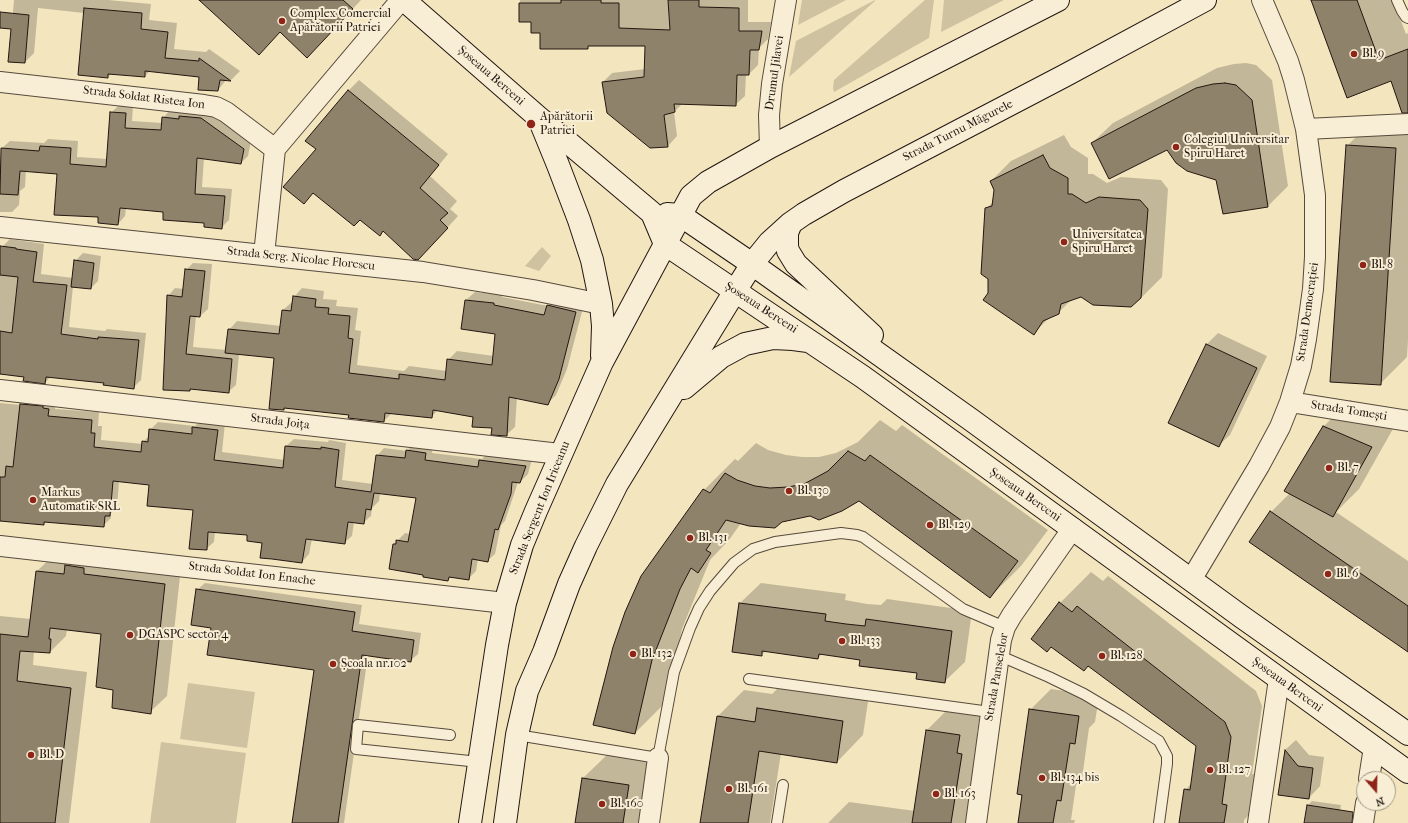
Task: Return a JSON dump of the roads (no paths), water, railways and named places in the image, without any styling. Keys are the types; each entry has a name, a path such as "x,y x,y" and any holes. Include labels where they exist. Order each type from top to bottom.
{"main road":[{"name":"Șoseaua Berceni","path":"402,0 652,213 674,250 811,342 1073,528 1408,772"},
{"path":"505,823 517,735 527,691 544,652 569,584 583,552 617,484 735,291 707,253 687,233 683,226 680,215 691,196 702,186 736,165 1058,0"},
{"name":"Strada Turnu Măgurele","path":"735,291 752,264 769,243 791,223 818,205 1205,0"},
{"path":"538,117 558,165 587,244 595,274 601,304 603,326 602,362"},
{"path":"652,213 680,215 752,264 1408,734"},
{"name":"Strada Sergent Ion Iriceanu","path":"470,823 493,668 505,603 522,545 560,454 602,362 674,250 680,215"},
{"path":"791,223 787,233 787,246 788,251 796,264 883,346 899,368"},
{"path":"674,250 718,268 737,267 752,264"},
{"path":"667,403 695,377 713,363 727,353 745,344 773,338 811,342"},
{"path":"1073,528 1090,506"}],"street":[{"path":"264,254 275,149 402,0"},
{"name":"Drumul Jilavei","path":"770,147 769,115 772,84 786,0"},
{"name":"Strada Democrației","path":"1191,580 1259,466 1280,427 1290,402 1301,366 1314,289 1314,195 1306,128 1288,61 1262,0"},
{"name":"Strada Soldat Ristea Ion","path":"0,82 204,104 216,107 226,112 275,149"},
{"path":"1306,128 1408,124"},
{"name":"Strada Serg. Nicolae Florescu","path":"0,227 264,254 469,278 601,304"},
{"name":"Strada Joița","path":"0,390 560,454"},
{"name":"Strada Tomești","path":"1290,402 1408,421"},
{"name":"Strada Panselelor","path":"976,823 998,655 1005,627 1073,528"},
{"name":"Strada Soldat Ion Enache","path":"0,546 505,603"},
{"path":"1258,823 1279,679"},
{"path":"1370,771 1374,747"},
{"path":"649,823 658,758"},
{"path":"1363,823 1365,811"}],"lane":[{"path":"1397,0 1402,11 1408,18"},
{"path":"517,735 658,758 670,688 676,665 699,608 710,591 734,563 753,549 775,542 846,532 863,537 963,609 1005,627"},
{"path":"998,655 1084,694 1122,716 1159,741 1167,756 1167,764 1159,823"},
{"path":"749,679 990,712"},
{"path":"450,735 358,725 356,749 479,762"},
{"path":"777,823 783,785"}],"place":[{"name":"Complex Comercial Apărătorii Patriei","path":"282,21"},
{"name":"Bl. 9","path":"1354,54"},
{"name":"Apărătorii Patriei","path":"531,124"},
{"name":"Colegiul Universitar Spiru Haret","path":"1176,147"},
{"name":"Universitatea Spiru Haret","path":"1064,242"},
{"name":"Bl. 8","path":"1363,265"},
{"name":"Bl. 7","path":"1329,468"},
{"name":"Bl. 130","path":"789,491"},
{"name":"Markus Automatik SRL","path":"33,500"},
{"name":"Bl. 129","path":"930,525"},
{"name":"Bl. 131","path":"690,538"},
{"name":"Bl. 6","path":"1328,574"},
{"name":"DGASPC sector 4","path":"130,635"},
{"name":"Bl. 133","path":"842,641"},
{"name":"Bl. 132","path":"633,654"},
{"name":"Bl. 128","path":"1102,656"},
{"name":"Școala nr.102","path":"333,664"},
{"name":"Bl. D","path":"31,755"},
{"name":"Bl. 127","path":"1210,770"},
{"name":"Bl. 134 bis","path":"1042,778"},
{"name":"Bl. 161","path":"729,789"},
{"name":"Bl. 163","path":"936,794"},
{"name":"Bl. 160","path":"602,804"}]}
